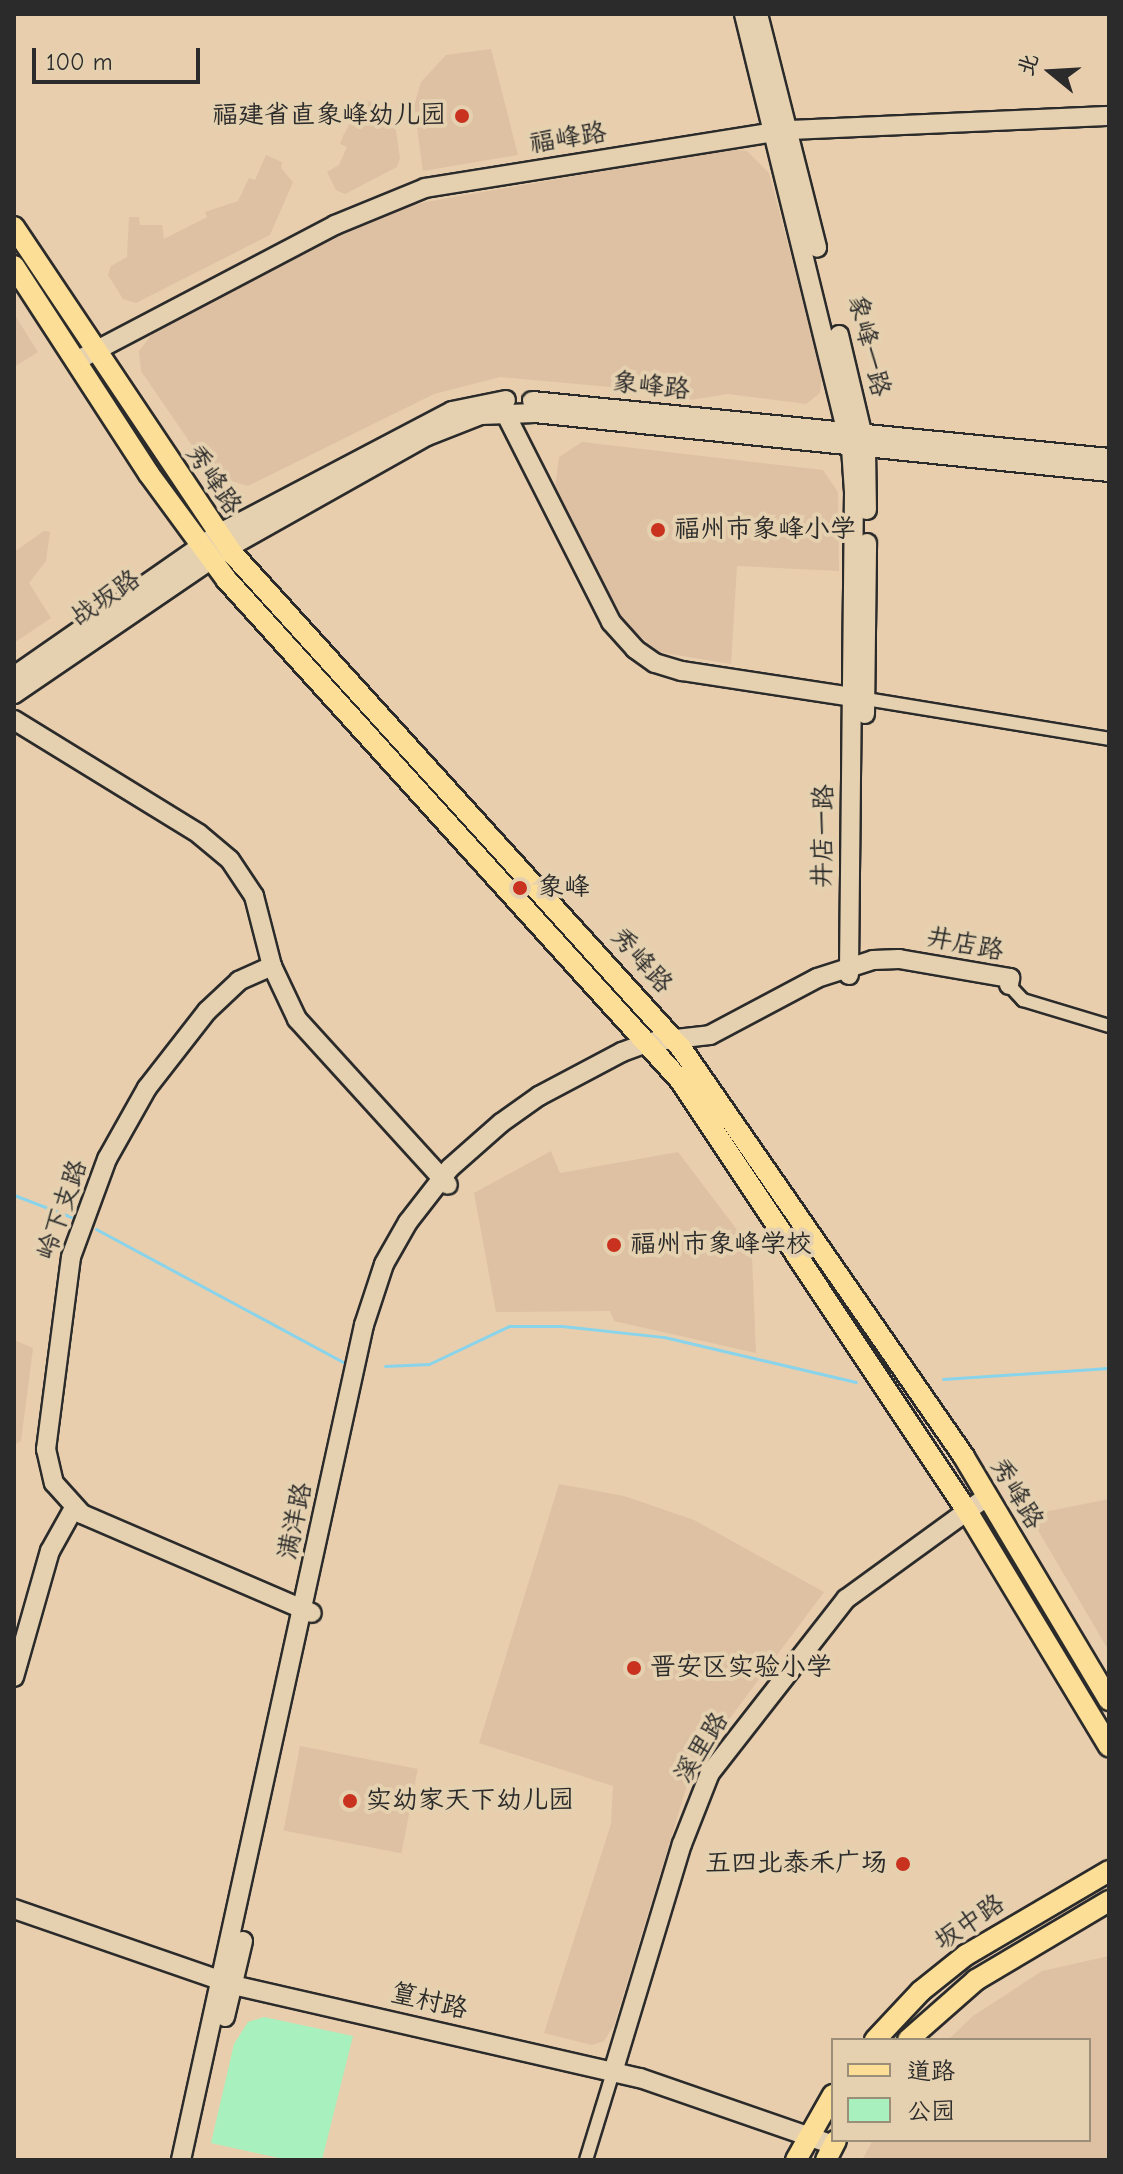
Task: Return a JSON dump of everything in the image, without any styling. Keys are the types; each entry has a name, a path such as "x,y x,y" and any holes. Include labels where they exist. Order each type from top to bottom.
{"main road":[{"name":"秀峰路","path":"14,227 223,541 665,1045 988,1496 1109,1700"},
{"path":"14,266 205,552 665,1045 967,1511 1109,1746"},
{"name":"坂中路","path":"877,2038 913,1998 966,1955 1109,1871"},
{"name":"坂中路","path":"910,2038 976,1980 1109,1901"},
{"path":"796,2160 831,2098"}],"street":[{"name":"象峰一路","path":"744,14 782,131"},
{"name":"象峰一路","path":"758,14 782,131 857,441 859,698"},
{"name":"福峰路","path":"76,361 407,192 782,131 1109,116"},
{"name":"象峰路","path":"223,541 440,430 502,406 857,441 1109,472"},
{"path":"502,406 611,622 635,649 655,663 682,671 1109,739"},
{"name":"象峰路","path":"857,441 1109,458"},
{"name":"战坂路","path":"14,676 223,541"},
{"name":"战坂路","path":"14,694 205,552"},
{"name":"井店一路","path":"855,969 859,698"},
{"path":"14,720 224,854 254,896 272,966 290,1008 313,1040 444,1181"},
{"name":"岭下支路","path":"74,1508 54,1483 46,1437 74,1245 117,1138 161,1068 230,987 272,966"},
{"name":"井店路","path":"665,1045 715,1043 855,969 898,967 1009,985"},
{"path":"1009,985 1023,1000 1109,1026"},
{"name":"满洋路","path":"192,2160 227,1982 308,1611 382,1299 411,1233 444,1181 539,1096 665,1045"},
{"name":"溪里路","path":"613,2072 682,1844 710,1773 846,1599 988,1496"},
{"path":"14,1677 50,1551 74,1508 308,1611"},
{"name":"篁村路","path":"14,1909 227,1982 613,2072 808,2134 832,2148"},
{"name":"满洋路","path":"181,2160 227,1982"},
{"path":"586,2160 613,2072"}],"shaded area":[{"name":"福建省直象峰幼儿园","path":"491,49 518,155 423,171 414,106 421,82 446,55"},
{"path":"367,100 393,111 400,158 397,167 345,194 336,190 327,172 339,165 347,147 340,144 343,136 350,123 356,125"},
{"path":"729,149 747,151 769,173 822,374 820,393 806,404 728,394 690,400 689,394 500,377 434,394 248,486 222,478 202,460 141,371 139,351 153,333 360,221 426,202"},
{"path":"266,155 282,162 281,168 293,182 270,235 136,303 123,299 108,275 111,266 127,257 129,217 139,217 140,225 162,225 164,239 207,217 205,212 238,201 249,178 255,180"},
{"path":"14,314 38,352 14,367"},
{"name":"福州市象峰小学","path":"582,442 823,470 838,492 839,571 737,566 731,664 659,652 625,623 555,488 559,457"},
{"path":"44,531 50,532 46,561 29,583 51,618 14,643 14,552"},
{"name":"福州市象峰学校","path":"551,1151 560,1173 678,1152 741,1235 746,1256 752,1256 756,1353 614,1321 610,1311 496,1312 474,1193"},
{"path":"14,1340 33,1348 21,1441 14,1445"},
{"name":"晋安区实验小学","path":"559,1484 624,1496 694,1520 824,1592 692,1769 614,2025 604,2041 592,2045 544,2033 611,1824 613,1786 479,1743"},
{"path":"1109,1499 1109,1651 1029,1515"},
{"name":"实幼家天下幼儿园","path":"300,1746 418,1769 401,1853 284,1830"},
{"path":"1109,1956 1109,2160 862,2160 872,2142 1091,2142 1091,2038 950,2038 973,2016 1042,1971"}],"green space":[{"path":"264,2017 353,2036 322,2160 288,2160 211,2143 234,2044 248,2022"}],"waterway":[{"path":"14,1195 71,1217"},
{"path":"96,1229 343,1362"},
{"path":"385,1366 429,1364 509,1326 562,1326 664,1337 856,1382"},
{"path":"943,1379 1109,1368"}],"place":[{"name":"福建省直象峰幼儿园","path":"462,116"},
{"name":"福州市象峰小学","path":"658,530"},
{"name":"象峰","path":"520,888"},
{"name":"福州市象峰学校","path":"614,1245"},
{"name":"晋安区实验小学","path":"634,1668"},
{"name":"实幼家天下幼儿园","path":"350,1801"},
{"name":"五四北泰禾广场","path":"903,1864"}]}
